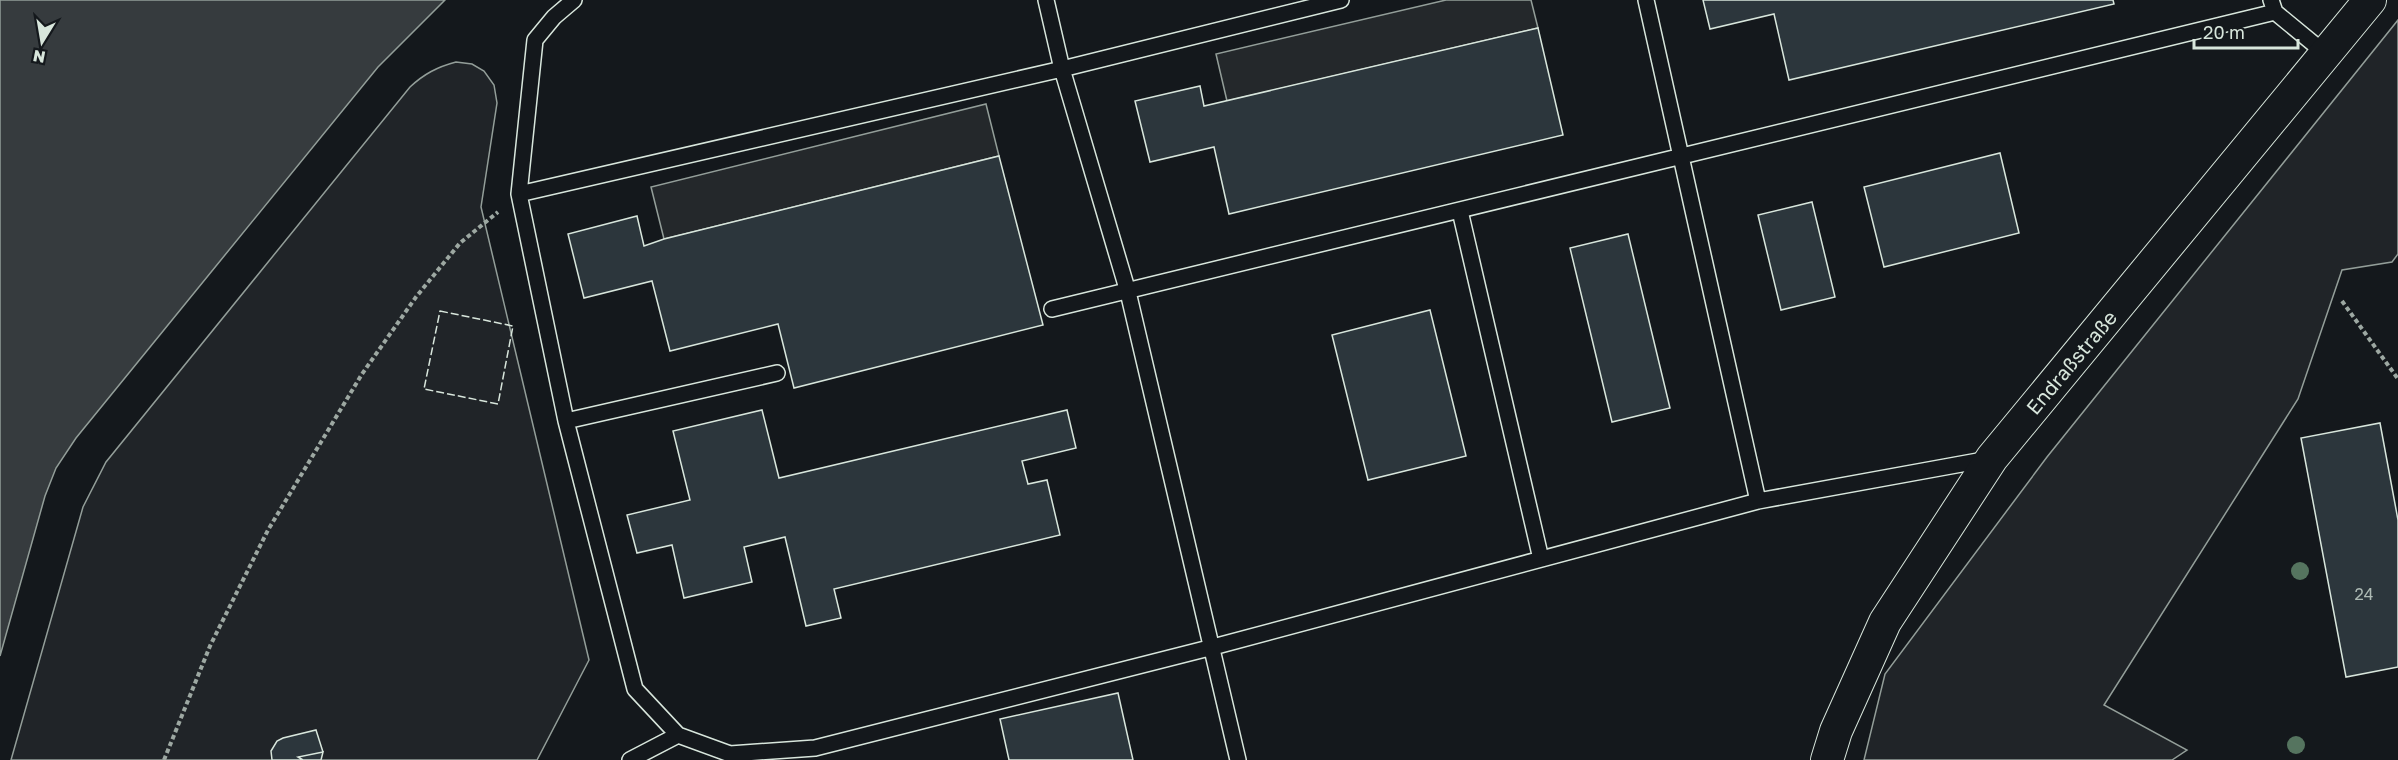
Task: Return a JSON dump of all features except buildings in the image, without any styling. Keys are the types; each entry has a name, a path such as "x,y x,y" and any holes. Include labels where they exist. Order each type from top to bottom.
{"street":[{"name":"Endraßstraße","path":"1827,760 1836,731 1885,621 1992,458 2370,0"}],"lane":[{"path":"574,0 554,17 535,40 519,194 566,421 635,689 678,735 730,754 815,748 1213,647 1758,501 1992,458"},
{"path":"1046,0 1062,69 1128,292 1238,760"},
{"path":"519,194 1062,69 1341,0"},
{"path":"1646,0 1758,501"},
{"path":"1052,309 1682,157 2273,6 2326,54"},
{"path":"1460,211 1541,559"},
{"path":"566,421 777,373"},
{"path":"630,760 678,735"}],"path":[{"path":"164,760 210,646 268,530 362,374 416,297 460,243 519,194"},
{"path":"2342,301 2398,379"}],"shaded area":[{"path":"0,0 445,0 378,67 76,438 56,468 45,496 0,656"},
{"path":"1446,0 1531,0 1538,28 1227,101 1216,54"},
{"path":"2398,20 2398,254 2392,262 2342,270 2298,399 2104,705 2187,750 2172,760 1864,760 1885,674 2047,457"},
{"path":"456,62 472,64 484,71 494,85 497,103 481,207 589,660 537,760 11,760 83,507 106,462 410,87 431,72"},
{"path":"986,104 999,156 664,239 651,187"}],"fence":[{"path":"440,311 513,326 498,404 424,389 440,311"}]}
